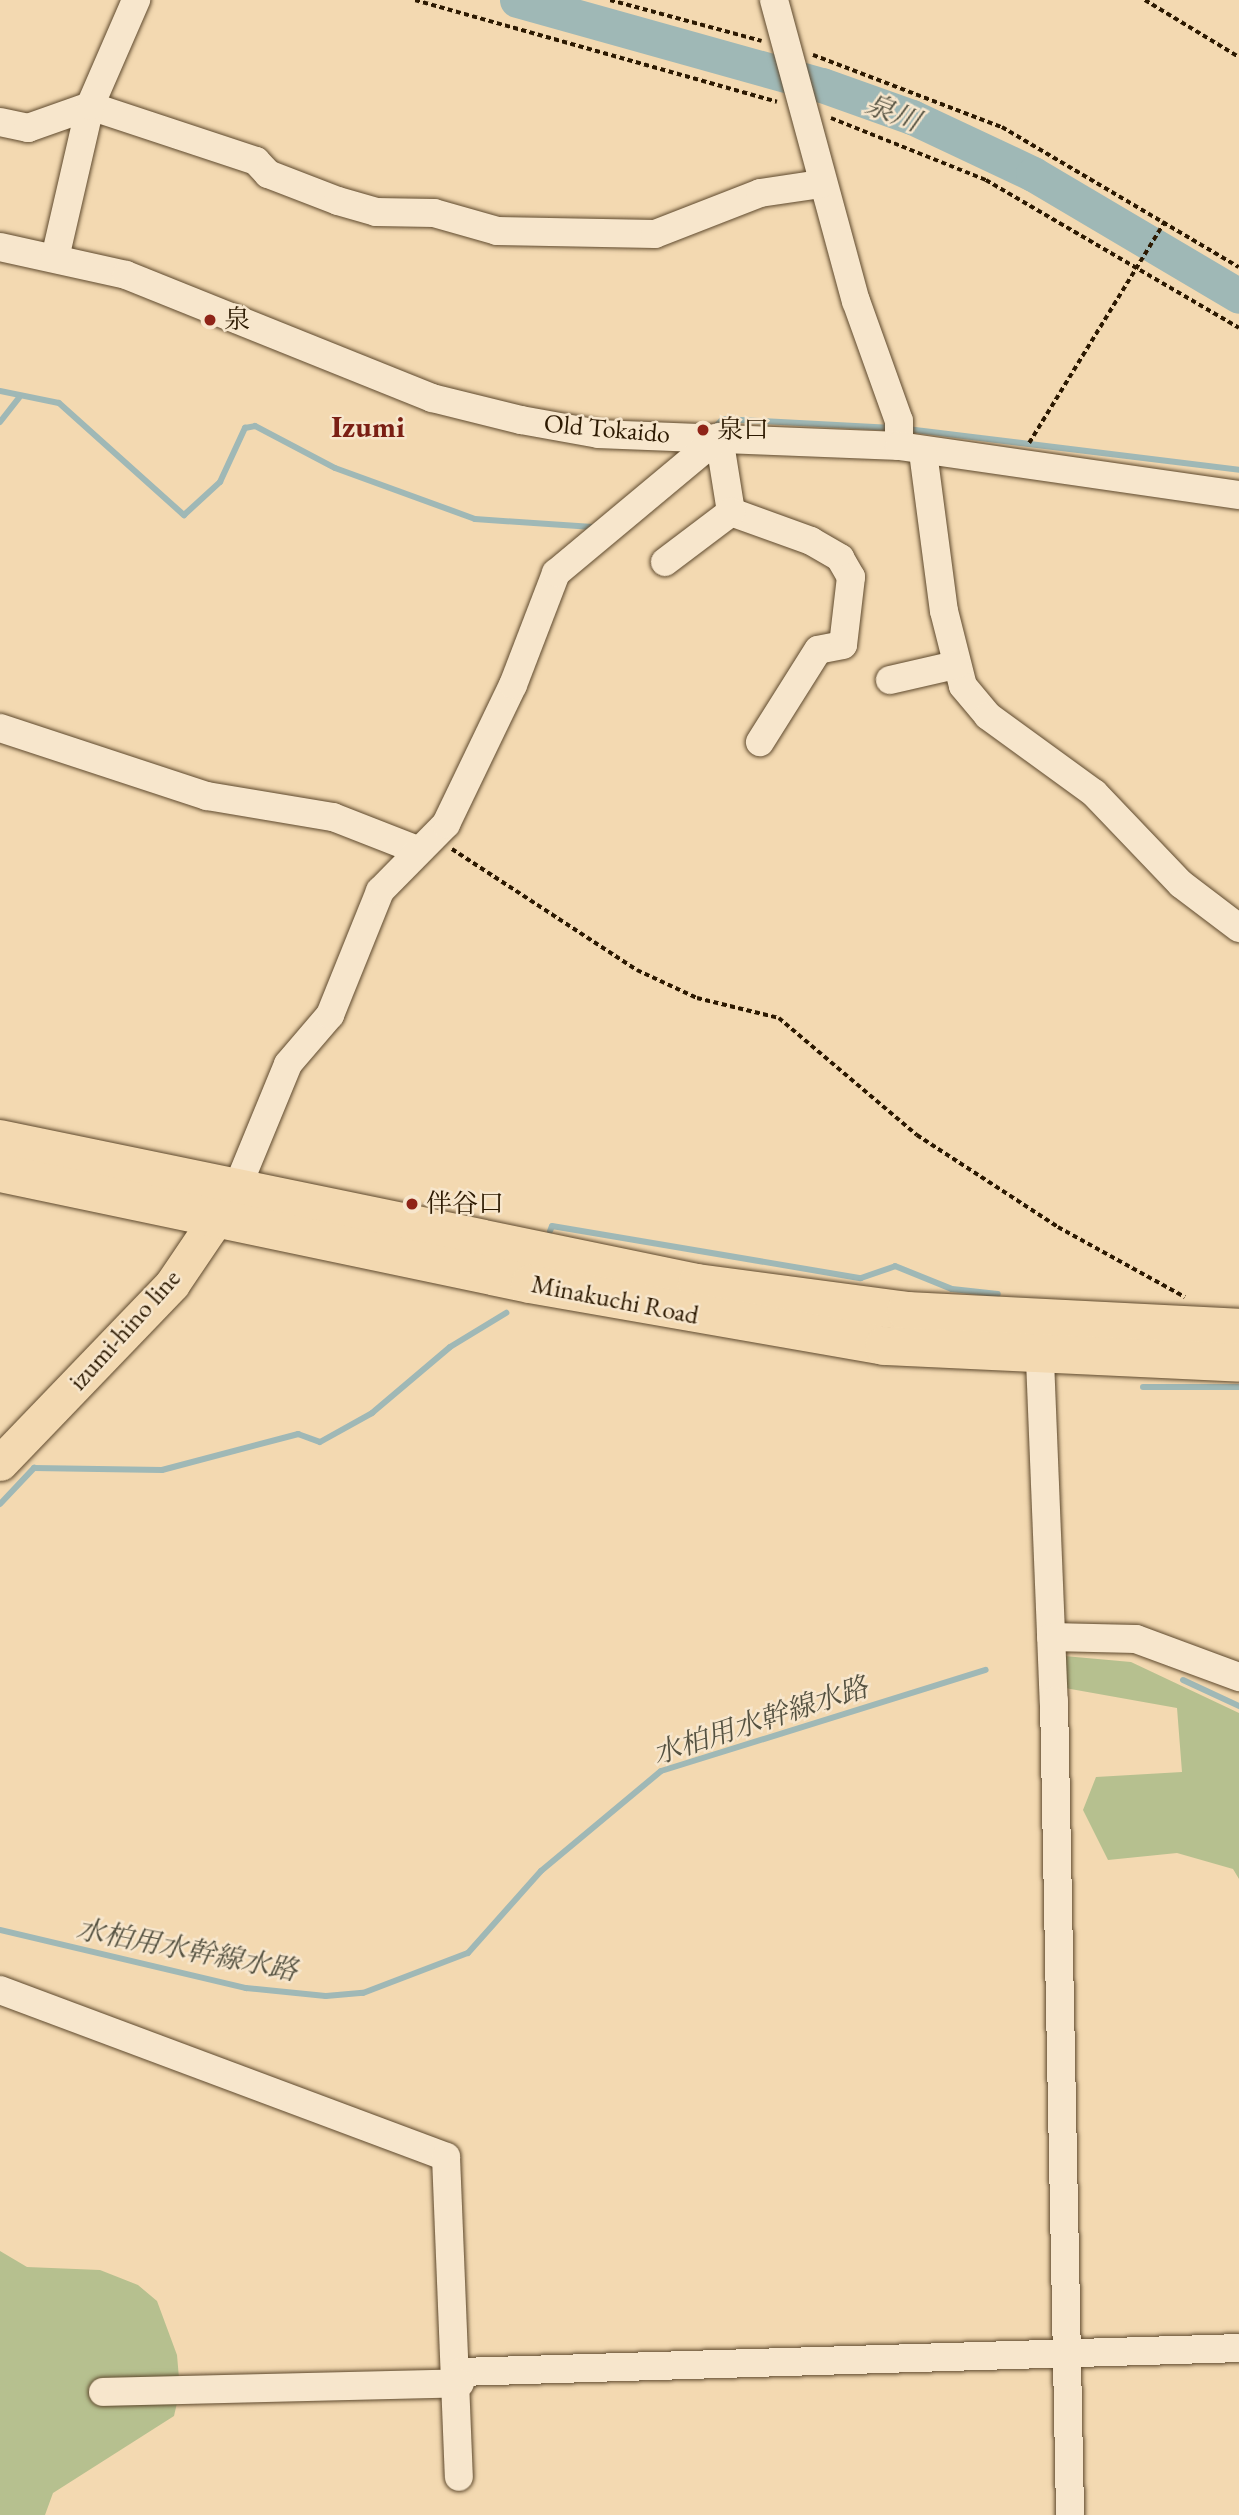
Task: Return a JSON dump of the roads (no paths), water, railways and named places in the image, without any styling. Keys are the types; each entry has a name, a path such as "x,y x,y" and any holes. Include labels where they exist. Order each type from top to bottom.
{"highway":[{"name":"Minakuchi Road","path":"0,1139 698,1283 1039,1340 1239,1363"},
{"name":"Minakuchi Road","path":"0,1173 214,1219 712,1318 884,1346 1039,1340 1191,1328 1239,1328"}],"main road":[{"name":"izumi-hino line","path":"0,1463 172,1284 237,1188"}],"street":[{"path":"55,258 90,106 136,0"},
{"path":"774,0 821,184 905,439 955,665 988,716 1094,793 1181,884 1239,928"},
{"path":"0,122 28,128 90,106 256,161 268,174 338,201 376,212 434,213 497,231 655,234 760,192 821,184"},
{"name":"Old Tokaido","path":"0,247 55,258 220,309 432,398 598,434 905,439 1028,466 1239,495"},
{"path":"719,437 732,512"},
{"path":"237,1188 288,1065 330,1015 380,891 446,824 513,685 556,573 719,437"},
{"path":"665,562 732,512"},
{"path":"732,512 811,541 840,558 851,577 843,645 818,650 760,742"},
{"path":"890,680 955,665"},
{"path":"0,728 207,796 333,817 421,847"},
{"path":"1039,1340 1054,1702 1070,2515"},
{"path":"1051,1637 1136,1639 1239,1677"},
{"path":"0,1990 429,2147 451,2166 460,2378 459,2477"},
{"path":"103,2392 1239,2347"}],"waterway":[{"name":"泉川","path":"517,0 822,85 912,117 1033,174 1239,296"},
{"path":"0,391 59,403 184,515 220,482 245,428 255,426 335,468 475,519 593,527"},
{"path":"0,422 19,398"},
{"path":"715,427 723,419 893,428"},
{"path":"907,429 1239,470"},
{"path":"550,1231 552,1226 861,1278 895,1266 952,1289 998,1294"},
{"path":"0,1504 34,1468 162,1470 298,1434 320,1442 372,1413 450,1347 506,1313"},
{"path":"1143,1387 1239,1387"},
{"name":"水柏用水幹線水路","path":"0,1930 246,1988 326,1996 363,1993 468,1953 541,1871 661,1771 986,1670"},
{"name":"水柏用水幹線水路","path":"1183,1680 1239,1706"}],"place":[{"name":"泉","path":"210,320"},
{"name":"泉口","path":"703,430"},
{"name":"伴谷口","path":"412,1204"}],"district":[{"name":"Izumi","path":"368,427"}]}
